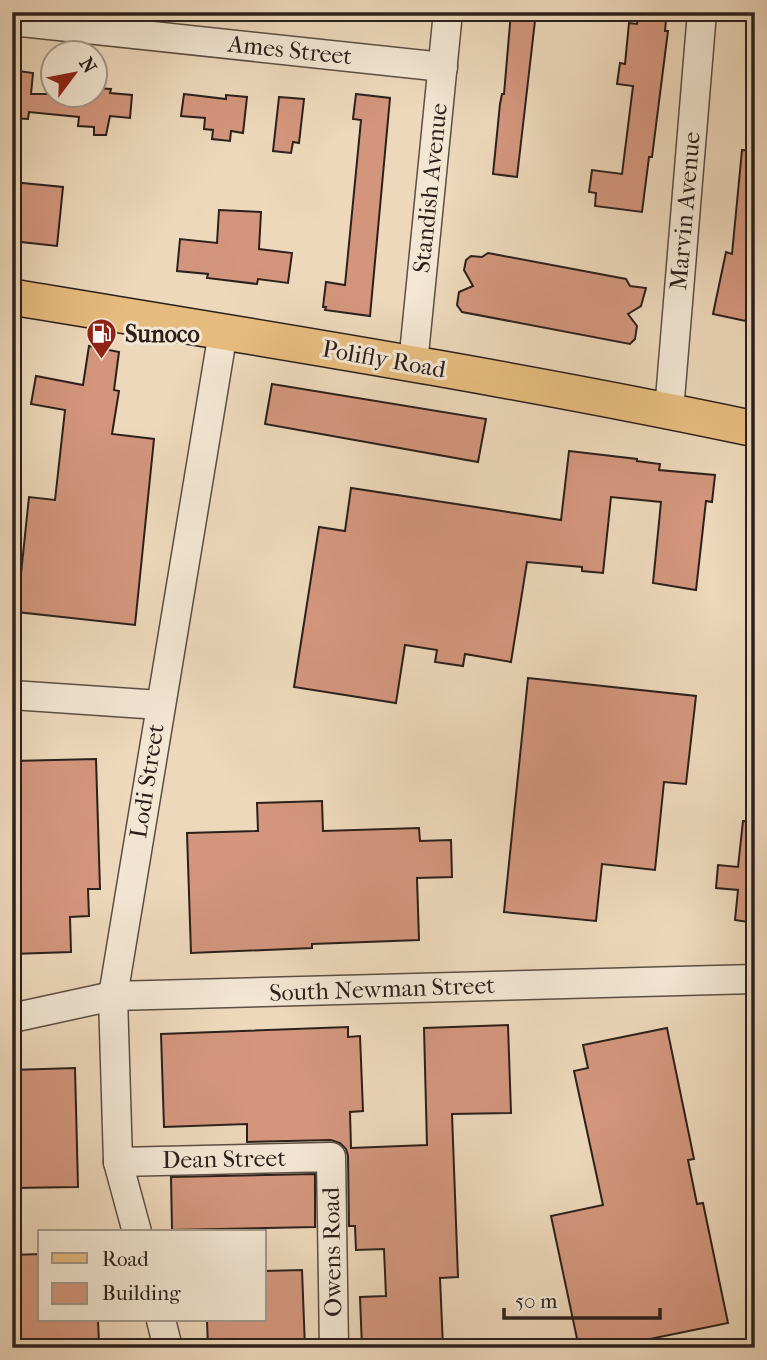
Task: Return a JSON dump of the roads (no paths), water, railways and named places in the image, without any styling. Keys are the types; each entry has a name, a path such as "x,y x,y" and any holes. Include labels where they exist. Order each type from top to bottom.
{"main road":[{"name":"Polifly Road","path":"12,298 413,364 755,429"}],"street":[{"name":"Standish Avenue","path":"413,364 448,12"},
{"name":"Marvin Avenue","path":"668,411 702,12"},
{"name":"Ames Street","path":"12,21 443,67"},
{"name":"Lodi Street","path":"136,1230 118,1162 113,996 223,332"},
{"path":"12,695 160,705"},
{"name":"South Newman Street","path":"12,1018 113,996 755,979"},
{"name":"Dean Street","path":"118,1162 331,1157"},
{"name":"Owens Road","path":"331,1157 334,1348"},
{"path":"161,1322 168,1348"}],"place":[{"name":"Sunoco","path":"102,361"}]}
